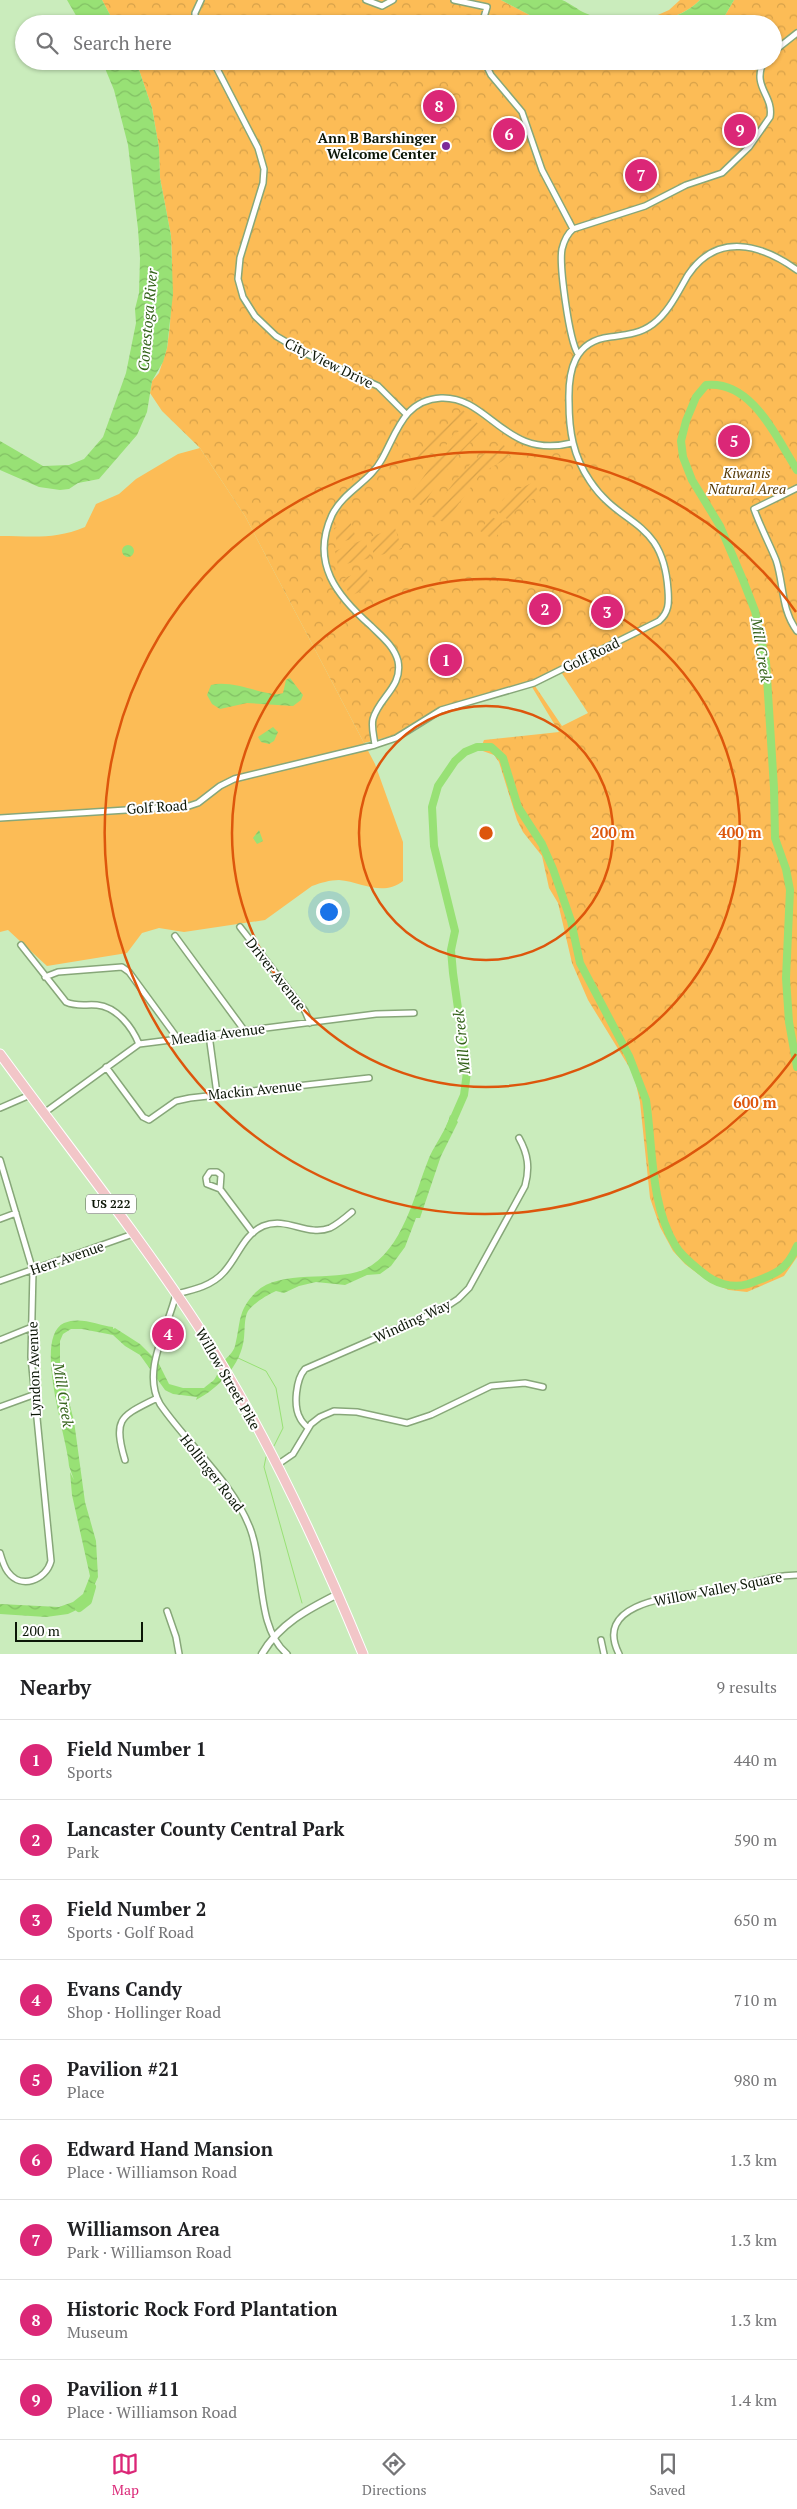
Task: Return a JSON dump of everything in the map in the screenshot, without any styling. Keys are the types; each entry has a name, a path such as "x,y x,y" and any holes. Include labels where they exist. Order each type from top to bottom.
{"highway":[{"name":"Willow Street Pike","path":"0,1054 176,1294 217,1357 276,1466 338,1594 363,1654"}],"street":[{"path":"195,15 201,0"},
{"path":"366,0 382,6 393,0"},
{"path":"454,0 487,7 485,15"},
{"path":"782,45 797,33"},
{"name":"City View Drive","path":"218,70 258,148 264,169 263,183 240,258 238,279 243,296 255,316 276,336 305,353 373,384 387,393 406,414"},
{"path":"489,70 522,112 542,170 574,229"},
{"path":"762,70 759,80 771,109 770,117 754,141 729,168 716,176 686,185 645,206 574,229 565,240 561,260 573,341 578,354 594,340 640,332 656,322 696,265 716,250 734,246 748,247 770,255 797,270"},
{"name":"Golf Road","path":"0,818 198,804 220,786 234,779 375,745 396,738 441,710 534,683 646,628 665,615 668,608 668,586 661,554 641,527 614,507 595,489 582,467 572,443 569,384 570,370 578,354"},
{"path":"375,745 373,719 395,686 398,663 388,642 348,606 336,591 326,566 325,543 329,523 335,509 345,497 375,470 398,424 406,414 426,401 451,399 473,407 519,439 546,446 572,443"},
{"path":"797,488 754,509 766,541 775,558 786,609 790,621 797,631"},
{"name":"Driver Avenue","path":"240,927 305,1011 310,1022"},
{"path":"174,936 244,1030"},
{"path":"21,945 62,998 70,1004 98,1005 116,1012 125,1021 138,1044"},
{"path":"45,977 58,972 122,966 129,972 178,1039"},
{"name":"Meadia Avenue","path":"44,1113 138,1044 376,1014 414,1013"},
{"path":"208,1035 217,1094"},
{"name":"Mackin Avenue","path":"106,1067 148,1120 180,1100 217,1094 369,1078"},
{"path":"0,1108 30,1095"},
{"name":"Winding Way","path":"308,1428 300,1419 298,1406 298,1381 305,1369 443,1309 458,1299 469,1288 525,1187 528,1174 527,1155 519,1138"},
{"name":"Lyndon Avenue","path":"0,1160 32,1270 33,1395 52,1557 49,1568 40,1577 27,1582 13,1577 7,1571 0,1553"},
{"path":"220,1189 253,1233"},
{"path":"176,1294 204,1286 217,1278 229,1266 253,1233 268,1224 282,1223 312,1230 325,1230 337,1224 352,1212"},
{"path":"0,1219 16,1214"},
{"name":"Herr Avenue","path":"0,1282 133,1234"},
{"name":"Hollinger Road","path":"176,1294 153,1378 156,1398 172,1422 224,1485 245,1515 254,1537 264,1606 276,1643 288,1654"},
{"path":"0,1340 32,1327"},
{"path":"276,1466 293,1454 308,1428 320,1417 339,1410 402,1423 415,1422 491,1386 525,1383 543,1387"},
{"path":"0,1407 33,1395"},
{"path":"125,1460 120,1432 122,1419 129,1412 156,1398"},
{"name":"Willow Valley Square","path":"619,1654 615,1636 620,1621 630,1610 644,1603 718,1590 763,1578 797,1575"},
{"path":"262,1654 274,1636 299,1616 338,1594"},
{"path":"167,1611 176,1637 178,1654"},
{"path":"601,1640 604,1654"}],"green space":[{"path":"102,0 501,0 530,15 110,15"},
{"path":"680,0 700,0 680,14 658,15 669,10"},
{"name":"Kiwanis Natural Area","path":"734,0 797,0 797,1257 784,1276 747,1292 729,1290 709,1282 685,1264 673,1251 660,1227 650,1198 640,1102 631,1070 588,1000 572,963 558,903 549,888 542,856 523,832 517,820 499,762 494,755 480,750 484,740 559,732 529,682 446,705 392,736 364,743 245,516 200,448 162,411 150,393 152,381 159,373 167,348 170,325 172,258 171,236 160,178 159,148 152,108 139,70 782,70 782,15 725,15","holes":["561,672 588,713 562,726 535,686"]},
{"path":"463,410 469,416 446,435 424,461 417,457 432,439"},
{"path":"473,419 484,429 456,457 422,506 409,497 452,437"},
{"path":"503,443 510,457 481,473 445,523 431,516 461,474 480,456"},
{"path":"200,448 245,516 375,764 403,842 403,881 387,888 339,880 325,882 312,886 265,920 184,932 159,928 142,933 127,953 47,966 8,930 0,932 0,536 53,536 85,527 96,504 119,494 136,479 178,454"},
{"path":"534,482 540,496 525,502 507,519 495,509 508,494"},
{"path":"490,516 505,524 494,540 480,531"},
{"path":"351,523 356,538 337,543 334,528"},
{"path":"395,528 402,549 374,557 370,537"},
{"path":"365,539 370,558 338,566 335,551"},
{"path":"367,569 371,587 350,596 342,579"}],"water":[{"path":"67,0 102,0 110,15 76,15"},
{"path":"501,0 562,0 590,15 530,15"},
{"path":"700,0 734,0 725,15 677,15"},
{"name":"Conestoga River","path":"106,70 139,70 152,108 159,148 160,178 171,236 173,294 167,348 163,362 152,381 147,412 137,435 99,479 78,483 69,489 60,490 39,487 0,470 0,441 43,466 69,465 84,459 103,437 126,373 136,323 135,309 139,293 140,258 138,229 128,145 114,90"},
{"path":"128,545 134,551 128,557 122,551"},
{"path":"290,678 303,695 301,700 293,706 247,703 220,709 212,704 207,695 211,685 220,684 241,686 277,694 283,693 286,680"},
{"path":"273,727 278,732 274,741 269,744 261,742 258,737"},
{"path":"259,830 263,841 257,844 253,838"},
{"name":"Mill Creek","path":"450,1115 458,1122 441,1156 420,1218 416,1218 405,1247 391,1266 380,1274 367,1275 345,1285 316,1282 299,1286 284,1293 276,1291 261,1300 248,1311 242,1348 234,1366 221,1382 205,1395 196,1400 197,1397 173,1394 165,1390 140,1355 125,1346 113,1335 82,1329 71,1329 63,1334 60,1341 60,1367 74,1421 85,1502 96,1541 98,1577 85,1606 68,1614 46,1617 0,1614 0,1604 59,1607 73,1602 83,1594 90,1576 72,1495 70,1472 74,1480 69,1466 54,1390 51,1348 55,1332 64,1323 76,1320 113,1327 113,1329 115,1328 140,1344 158,1362 169,1384 183,1388 204,1388 215,1379 222,1363 233,1351 243,1311 256,1292 280,1280 353,1273 365,1269 389,1249 406,1220 429,1158 447,1125"}],"waterway":[{"name":"Mill Creek","path":"797,470 761,413 737,392 722,386 706,385 696,397 686,421 681,441 683,457 692,480 720,526 743,580 755,611 766,662 774,788 775,838 786,869 790,890 786,978 789,1022 797,1067"},
{"name":"Mill Creek","path":"450,1127 464,1095 467,1072 451,950 455,931 434,846 432,807 438,786 455,761 465,752 477,747 491,747 503,758 518,807 542,844 553,869 571,921 580,963 629,1056 646,1100 657,1193 667,1229 677,1249 707,1276 718,1282 736,1286 748,1284 772,1275 788,1262 797,1246"},
{"path":"238,1358 266,1371 276,1388 283,1428 274,1446"},
{"path":"266,1457 264,1467 302,1603"},
{"name":"Mill Creek","path":"79,1608 88,1601 92,1587"}],"place":[{"name":"Historic Rock Ford Plantation","path":"439,106"},
{"name":"Pavilion #11","path":"740,130"},
{"name":"Edward Hand Mansion","path":"509,134"},
{"name":"Ann B Barshinger Welcome Center","path":"446,146"},
{"name":"Williamson Area","path":"641,175"},
{"name":"Pavilion #21","path":"734,441"},
{"name":"Lancaster County Central Park","path":"545,609"},
{"name":"Field Number 2","path":"607,612"},
{"name":"Field Number 1","path":"446,660"},
{"name":"Evans Candy","path":"168,1334"}]}
